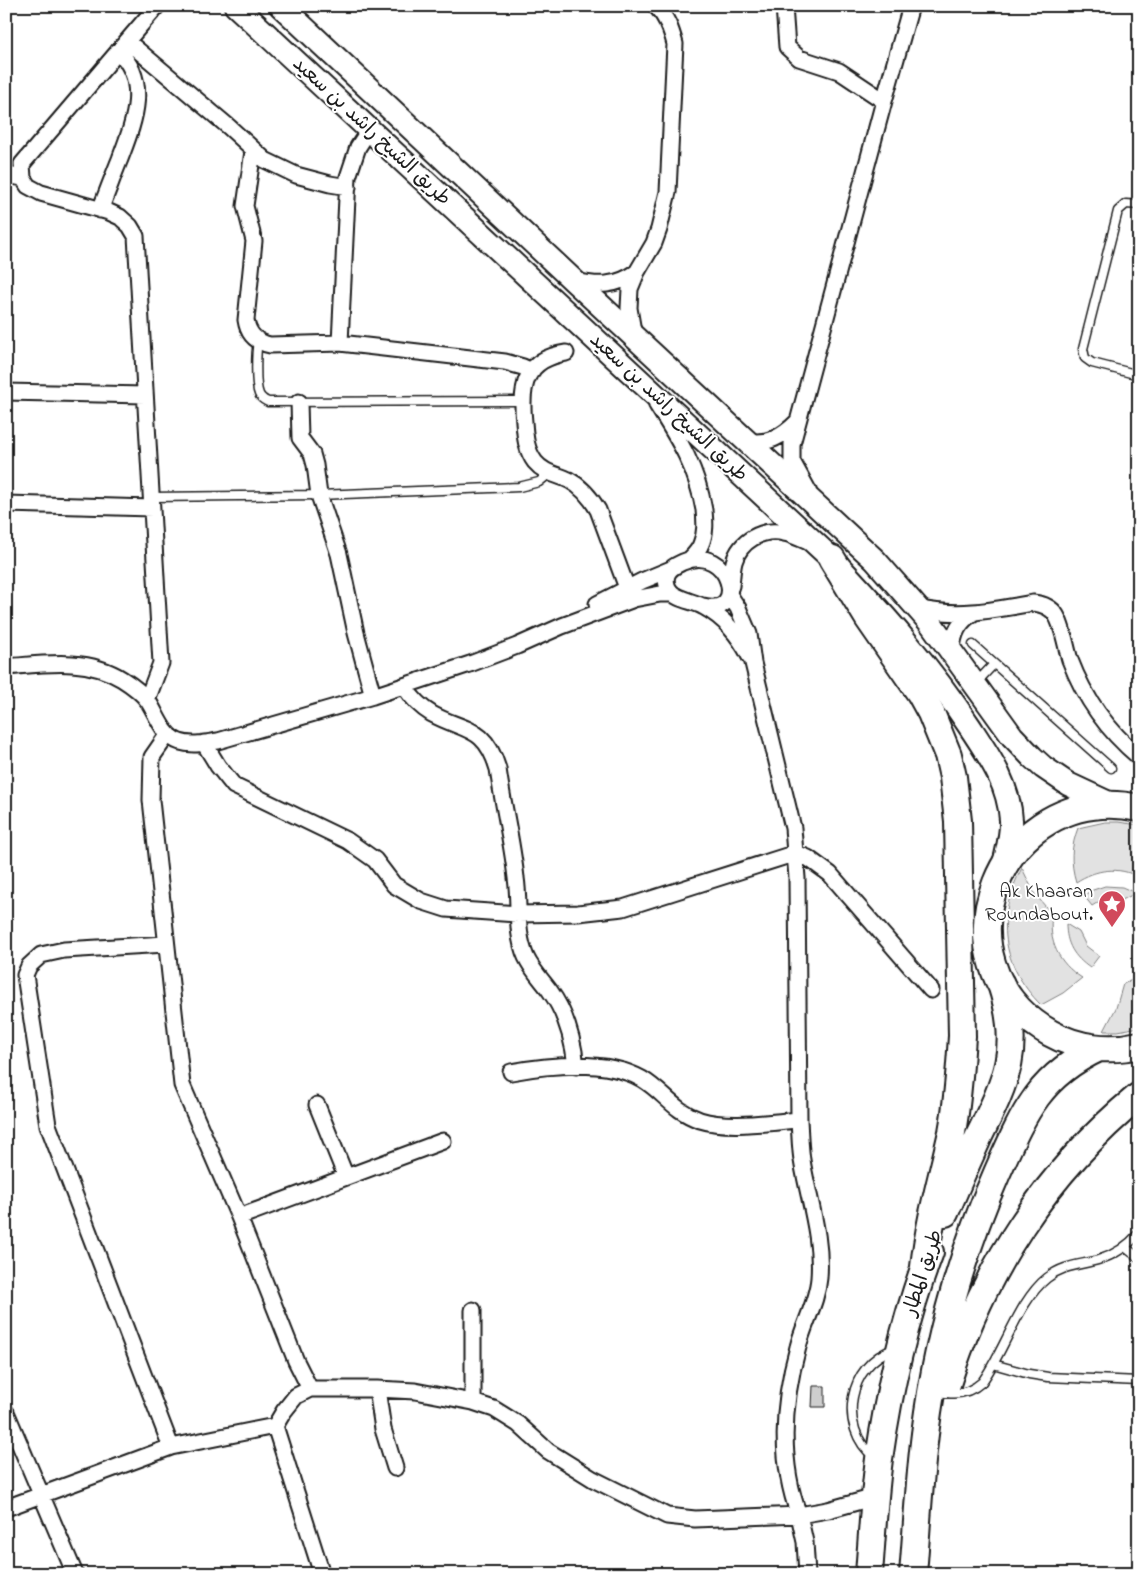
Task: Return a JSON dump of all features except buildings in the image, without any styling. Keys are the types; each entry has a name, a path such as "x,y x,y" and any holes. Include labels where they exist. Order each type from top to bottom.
{"highway":[{"path":"824,552 932,713 953,777 958,821 962,1052 952,1129 933,1209 924,1268"},
{"path":"1139,808 1113,804 1081,808 1050,820 1024,839 1004,865 992,893 987,924 990,954 1002,984 1019,1008 1042,1028 1069,1042 1099,1048 1139,1045"},
{"name":"طريق المطار","path":"869,1574 879,1460 892,1384 901,1347 924,1268 955,1190 1004,1083 1011,1041 1009,1012 1002,984"},
{"name":"طريق المطار","path":"913,1574 921,1471 931,1397 946,1324 967,1252 994,1181 1022,1119 1039,1092 1068,1065 1099,1048"},
{"path":"921,1471 954,1362 978,1304 1007,1248 1024,1221 1062,1170 1082,1148 1139,1096"}],"main road":[{"name":"طريق الشيخ راشد بن سعيد","path":"236,6 824,552 874,603 930,670 992,761 1004,789 1011,819 1004,865"},
{"name":"طريق الشيخ راشد بن سعيد","path":"281,6 875,560 917,608 962,649 974,684 1017,741 1043,767 1077,788 1113,804"}],"street":[{"path":"147,700 161,664 136,236 130,226 120,218 100,210 41,193 28,186 23,178 22,164 157,6"},
{"path":"784,6 787,47 799,58 839,71 884,101"},
{"path":"814,503 792,461 792,444 911,6"},
{"path":"634,337 628,298 630,289 636,272 654,243 668,192 675,44 671,28 659,7"},
{"path":"122,46 229,127 253,151 272,165 296,175 348,187"},
{"path":"100,210 133,124 137,106 132,70 122,46"},
{"path":"340,343 350,167 358,147 369,130"},
{"path":"253,151 245,206 254,242 246,320 249,332 258,341 264,344 277,345 340,343 505,362 532,371"},
{"path":"6,174 23,178"},
{"path":"574,281 606,285 622,280 636,272"},
{"path":"566,353 543,360 532,371 524,385 522,401 527,448 536,463 550,473 578,486 593,501 627,588"},
{"path":"645,387 684,449 694,469 700,490 705,529 701,545 690,560"},
{"path":"6,392 145,395"},
{"path":"299,402 299,433 302,442 312,454 319,495 339,554 356,633 373,696"},
{"path":"746,441 762,442 777,438 797,422"},
{"path":"6,504 151,503"},
{"path":"6,667 66,663 98,668 122,679 147,700 168,734 178,742 204,744 218,742 404,686 494,655 562,626 634,599 660,594 673,594 703,606 719,607 728,601 736,556 741,548 753,537 761,534 786,533 824,552"},
{"path":"562,626 594,605 627,588 690,560 705,560 716,564 725,573 730,593 749,634 753,663 788,802 796,853 799,1120 803,1164 816,1225 820,1262 816,1295 793,1367 786,1432 788,1477 805,1542 807,1574"},
{"path":"671,568 666,577 666,582 667,587 673,594"},
{"path":"917,608 946,614 975,612 1033,603 1051,609 1058,619 1073,666 1093,705 1115,733 1139,757"},
{"path":"703,606 732,631 747,651 753,663"},
{"path":"962,649 954,636 962,622 975,612"},
{"path":"404,686 423,708 440,718 470,730 482,739 491,750 498,769 514,862 521,943 533,970 552,994 563,1014 571,1036 576,1066"},
{"path":"168,734 152,757 151,800 182,1086 239,1218 296,1361 310,1389"},
{"path":"204,744 234,786 348,841 375,860 394,885 421,901 446,909 518,914 578,913 623,908 796,853 820,865 839,883 931,990"},
{"path":"166,944 64,950 41,955 30,966 25,975 48,1125 171,1447"},
{"path":"511,1072 543,1067 576,1066 604,1068 632,1074 650,1085 677,1109 706,1121 725,1124 799,1120"},
{"path":"317,1105 346,1177"},
{"path":"239,1218 443,1140"},
{"path":"473,1310 473,1402"},
{"path":"6,1508 171,1447 275,1426 296,1396 310,1389 415,1391 473,1402 494,1409 518,1424 548,1452 593,1480 667,1516 695,1519 799,1515 828,1510 875,1497"},
{"path":"377,1389 383,1429 395,1468"},
{"path":"6,1412 75,1574"},
{"path":"275,1426 322,1574"}],"lane":[{"path":"1139,205 1126,204 1118,211 1083,350 1085,358 1092,363 1139,375"},
{"path":"258,341 256,354 259,394 268,402 522,401"},
{"path":"151,503 518,487 539,482 550,473"},
{"path":"962,649 994,664 1111,768"},
{"path":"974,684 994,664"},
{"path":"945,1393 961,1393 976,1387 987,1375 1032,1294 1048,1278 1066,1267 1107,1257 1125,1247 1139,1233"},
{"path":"1125,1247 1139,1258"},
{"path":"879,1460 868,1452 856,1432 851,1409 852,1398 856,1386 866,1369 881,1356 901,1347"},
{"path":"993,1364 1048,1377 1139,1381"}],"shaded area":[{"path":"1105,822 1139,825 1139,877 1115,870 1091,874 1076,882 1072,854 1078,828"},
{"path":"1022,868 1034,893 1052,914 1053,942 1056,950 1067,965 1082,978 1063,993 1041,1005 1017,974 1006,940 1008,905 1013,887"},
{"path":"1105,886 1122,887 1136,893 1122,900 1103,899 1092,906 1084,896 1090,891"},
{"path":"1066,924 1079,932 1086,946 1099,956 1090,968 1075,955 1069,944"},
{"path":"1139,977 1139,1027 1118,1031 1104,1031 1116,1008 1123,984"}],"place":[{"name":"Ak Khaaran Roundabout.","path":"1112,928"}]}
